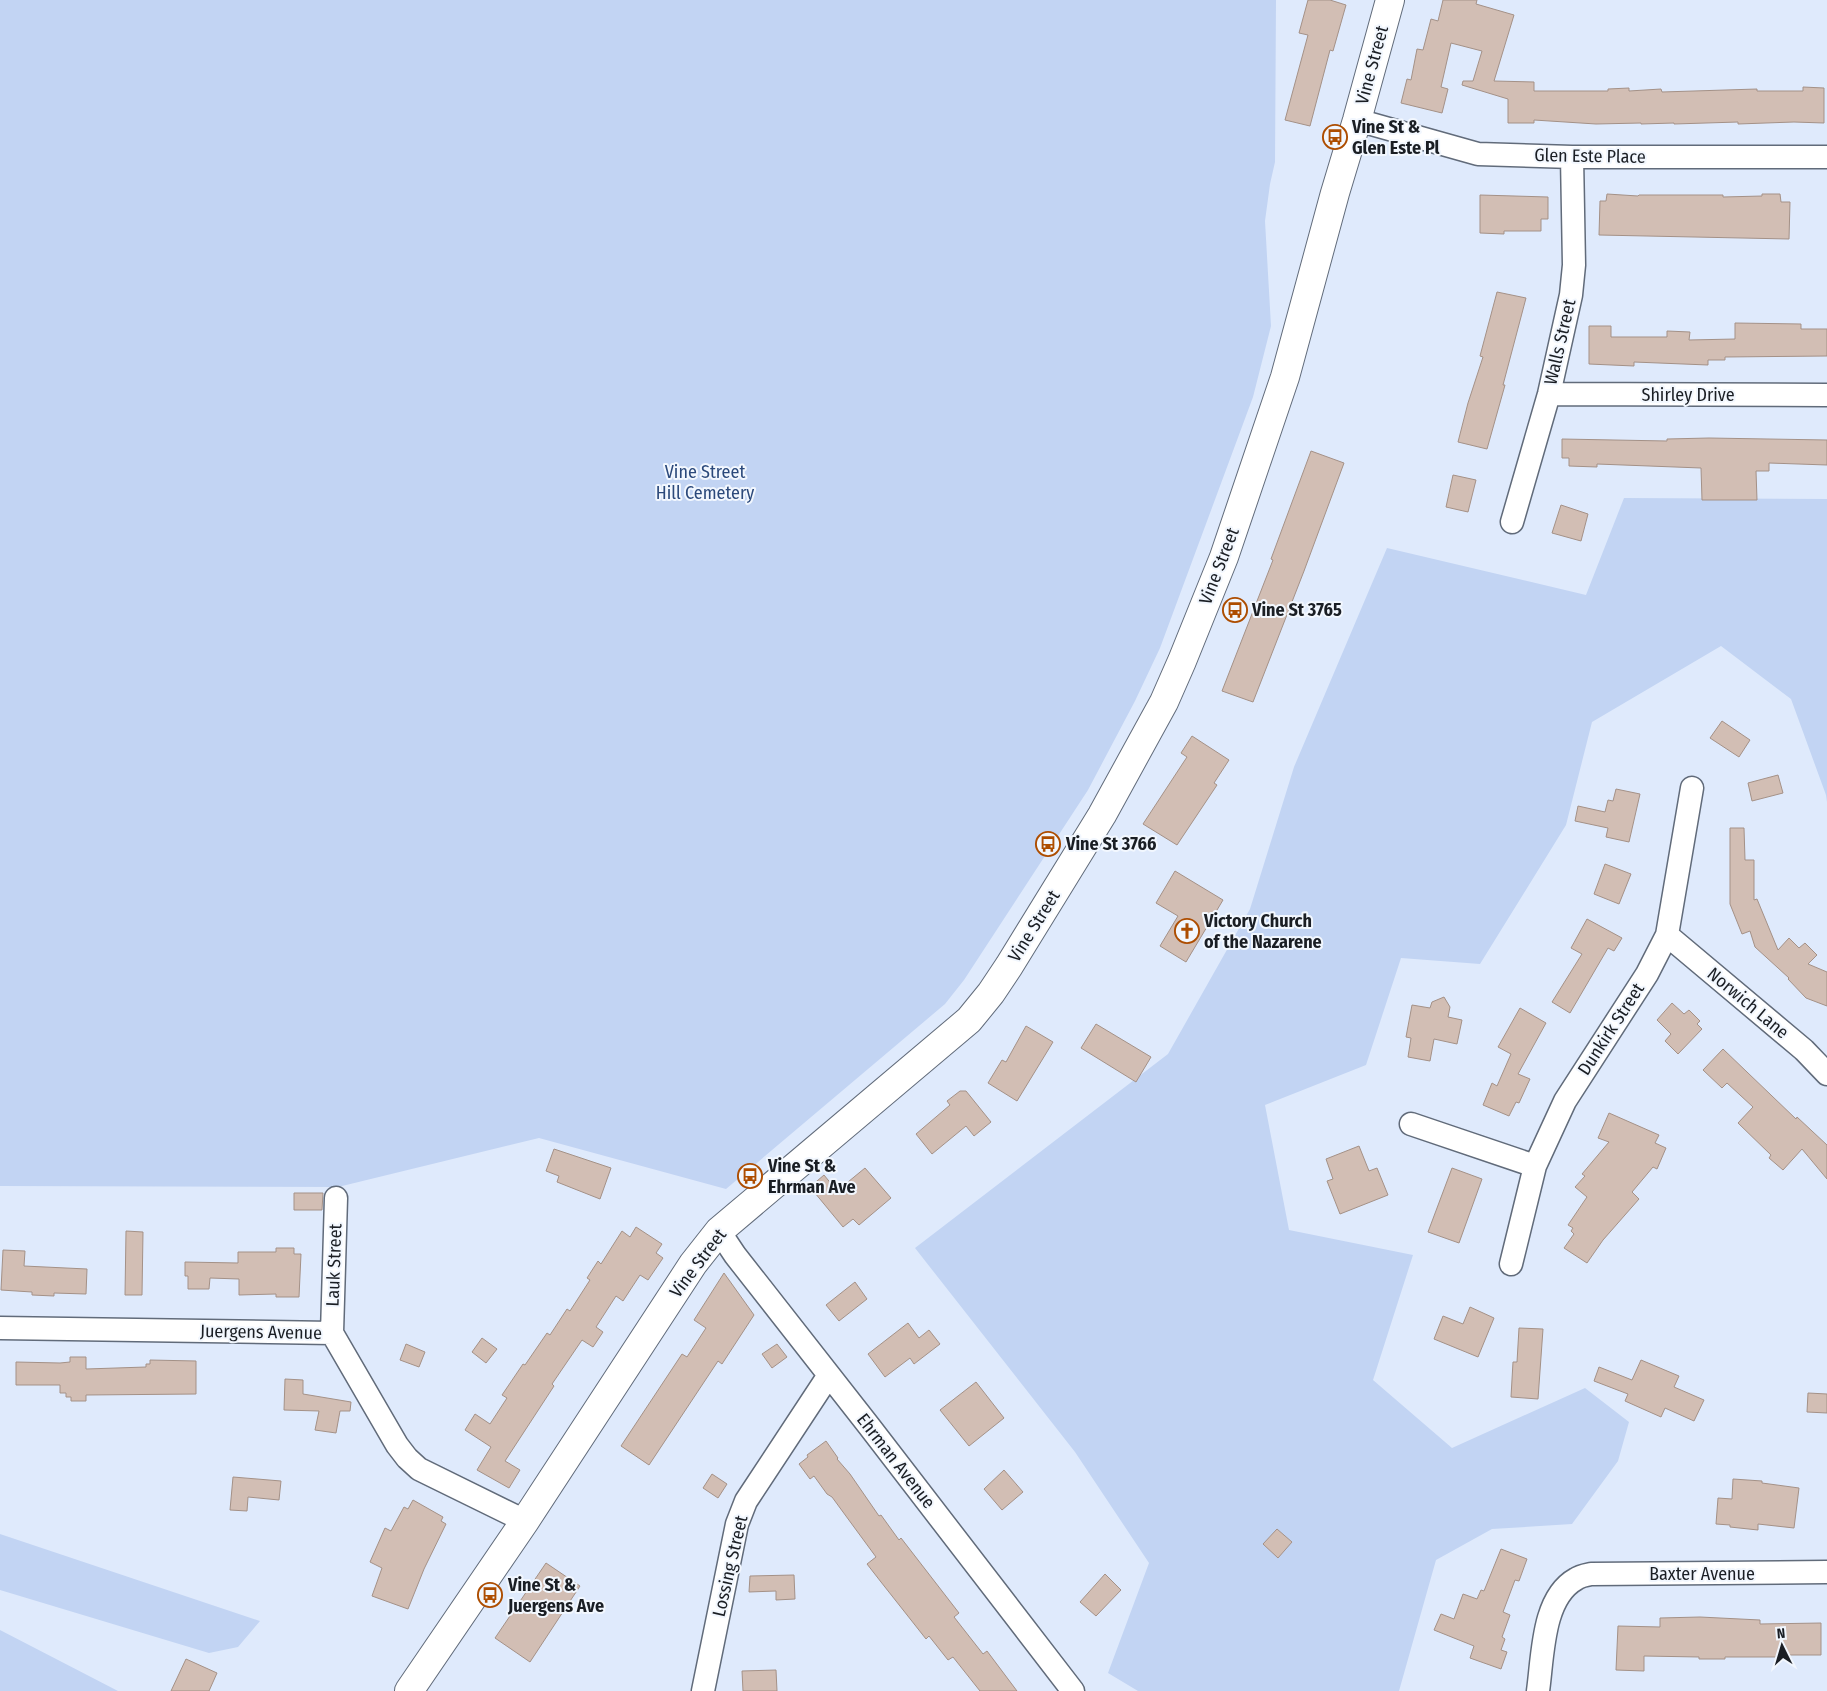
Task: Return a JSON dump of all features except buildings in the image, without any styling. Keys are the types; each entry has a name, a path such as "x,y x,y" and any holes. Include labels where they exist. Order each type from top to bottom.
{"main road":[{"name":"Vine Street","path":"409,1691 525,1521 693,1264 719,1231 969,1020 1010,966 1102,814 1164,702 1224,557 1285,377 1390,0"}],"street":[{"name":"Glen Este Place","path":"1357,120 1478,154 1572,157 1827,158"},
{"name":"Walls Street","path":"1512,522 1549,394 1571,296 1574,265 1572,157"},
{"name":"Shirley Drive","path":"1549,394 1827,395"},
{"name":"Dunkirk Street","path":"1511,1264 1535,1166 1565,1101 1648,974 1667,935 1692,788"},
{"name":"Norwich Lane","path":"1667,935 1804,1050 1827,1074"},
{"path":"1804,1050 1827,1051"},
{"path":"1412,1124 1535,1166"},
{"name":"Lauk Street","path":"332,1333 336,1198"},
{"name":"Ehrman Avenue","path":"719,1231 735,1255 1073,1691"},
{"name":"Juergens Avenue","path":"0,1328 332,1333 407,1458 419,1469 525,1521"},
{"name":"Lossing Street","path":"703,1691 737,1524 746,1500 829,1375"},
{"name":"Baxter Avenue","path":"1538,1691 1548,1620 1555,1601 1567,1585 1578,1578 1591,1574 1827,1572"}],"green space":[{"name":"Vine Street Hill Cemetery","path":"0,0 1276,0 1275,162 1265,221 1271,326 1253,397 1160,648 1135,701 1088,790 964,980 945,1004 726,1189 539,1138 338,1187 0,1186"},
{"path":"1624,498 1827,499 1827,802 1791,699 1721,646 1592,722 1566,825 1480,964 1401,958 1366,1065 1265,1105 1289,1230 1413,1255 1373,1380 1452,1448 1585,1388 1629,1422 1618,1461 1572,1524 1492,1529 1436,1560 1399,1691 1138,1691 1108,1673 1149,1563 1075,1452 915,1248 1168,1054 1250,909 1294,767 1387,548 1586,595"},
{"path":"0,1534 260,1621 238,1647 209,1653 0,1590"},
{"path":"0,1630 118,1691 0,1691"}],"place":[{"name":"Vine St & Glen Este Pl","path":"1335,137"},
{"name":"Vine St 3765","path":"1235,610"},
{"name":"Vine St 3766","path":"1048,844"},
{"name":"Victory Church of the Nazarene","path":"1187,931"},
{"name":"Vine St & Ehrman Ave","path":"750,1176"},
{"name":"Vine St & Juergens Ave","path":"490,1595"}]}
